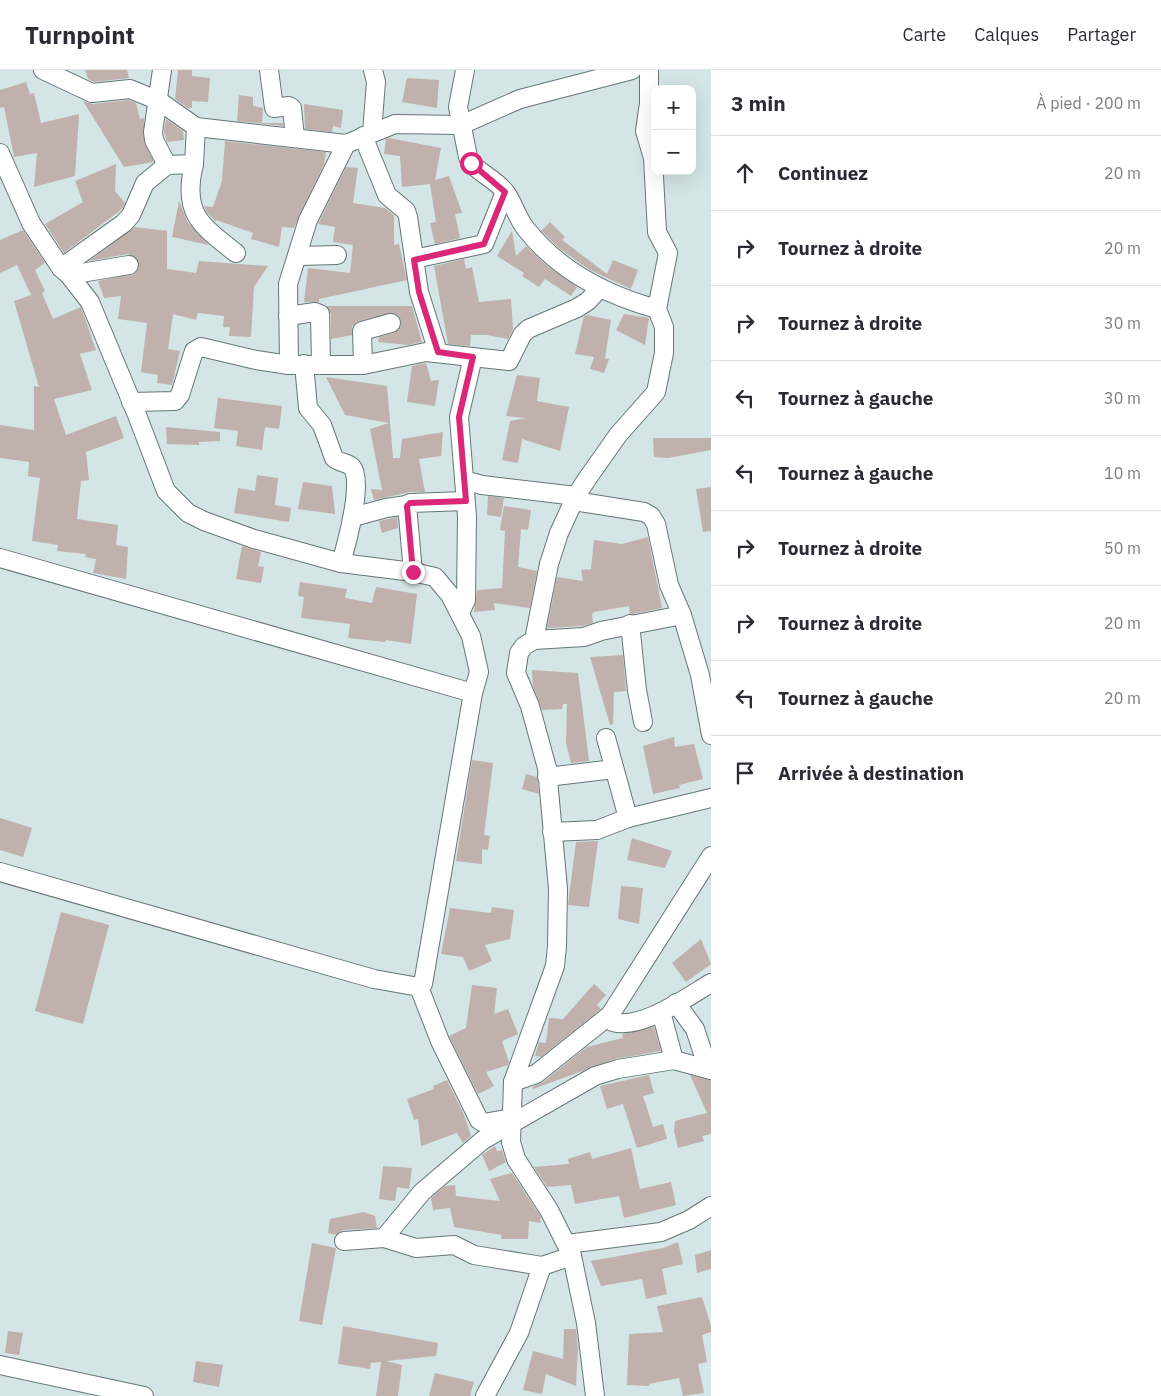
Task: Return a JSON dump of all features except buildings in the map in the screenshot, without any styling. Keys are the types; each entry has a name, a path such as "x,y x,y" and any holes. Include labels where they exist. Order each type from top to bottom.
{"street":[{"path":"43,70 92,93 130,89 159,102 196,127 346,144 395,124 461,125 520,99 632,70"},
{"path":"162,70 159,102 154,122 154,140 167,165"},
{"path":"269,70 274,108"},
{"path":"372,70 376,82 368,134 386,195 406,211 419,292 438,352"},
{"path":"464,70 458,108 471,163 505,192 525,228 541,247 568,269 622,300 657,309"},
{"path":"534,640 549,564 559,534 575,499 618,435 656,392 664,353 664,327 657,309 668,253 656,232 653,158 645,131 649,103 649,70"},
{"path":"266,136 268,113 274,108 292,108 296,138"},
{"path":"196,127 194,164 191,177 194,213 201,226 236,253"},
{"path":"341,564 356,496 354,472 349,464 334,458 322,425 308,408 305,364 288,316 288,284 308,220 346,144"},
{"path":"0,153 31,223 65,272 90,302 166,491 188,513 204,521 254,538 341,564 413,572 435,577 450,595 460,613 471,636 479,672 473,693 423,984 419,987"},
{"path":"65,272 124,223 134,210 145,183 167,165 194,164"},
{"path":"414,260 484,244 505,192"},
{"path":"298,256 337,255"},
{"path":"65,272 129,264"},
{"path":"131,402 175,401 180,395 197,347 305,364 363,365 418,353 438,352 509,361 522,335 528,329 578,308 588,301 600,288"},
{"path":"288,316 315,312 320,314 305,364"},
{"path":"363,365 362,331 391,322"},
{"path":"460,613 466,600 467,586 466,501 459,417 473,357"},
{"path":"464,480 482,485 644,512 651,516 656,524 669,585 682,615 700,675 711,735"},
{"path":"352,517 386,508 407,506 410,503 466,501"},
{"path":"407,506 413,572"},
{"path":"0,558 473,693"},
{"path":"595,1396 586,1323 569,1250 549,1210 516,1159 511,1142 513,1082 555,966 558,912 547,777 530,706 516,673 519,653 524,646 534,640 584,637 630,624 682,615"},
{"path":"630,624 637,690 643,722"},
{"path":"606,738 628,818"},
{"path":"547,777 614,769"},
{"path":"552,832 588,831 628,818 711,798"},
{"path":"513,1082 536,1074 610,1015 711,856"},
{"path":"0,872 374,979 419,987"},
{"path":"610,1015 614,1022 626,1024 661,1012 711,983"},
{"path":"419,987 440,1041 479,1120 484,1123 511,1121"},
{"path":"676,1003 695,1029 709,1070"},
{"path":"661,1012 674,1060"},
{"path":"384,1238 427,1187 483,1140 511,1121 596,1076 618,1069 674,1060 709,1070"},
{"path":"344,1241 384,1238 416,1248 450,1244 474,1255 542,1266 569,1250 661,1232 683,1223 711,1206"},
{"path":"485,1396 519,1333 542,1266"},
{"path":"0,1365 144,1396"}],"route":[{"path":"413,572 407,506 410,503 440,504 466,501 459,417 473,357 438,352 419,292 414,260 476,248 484,244 487,239 505,192 471,163"}]}
